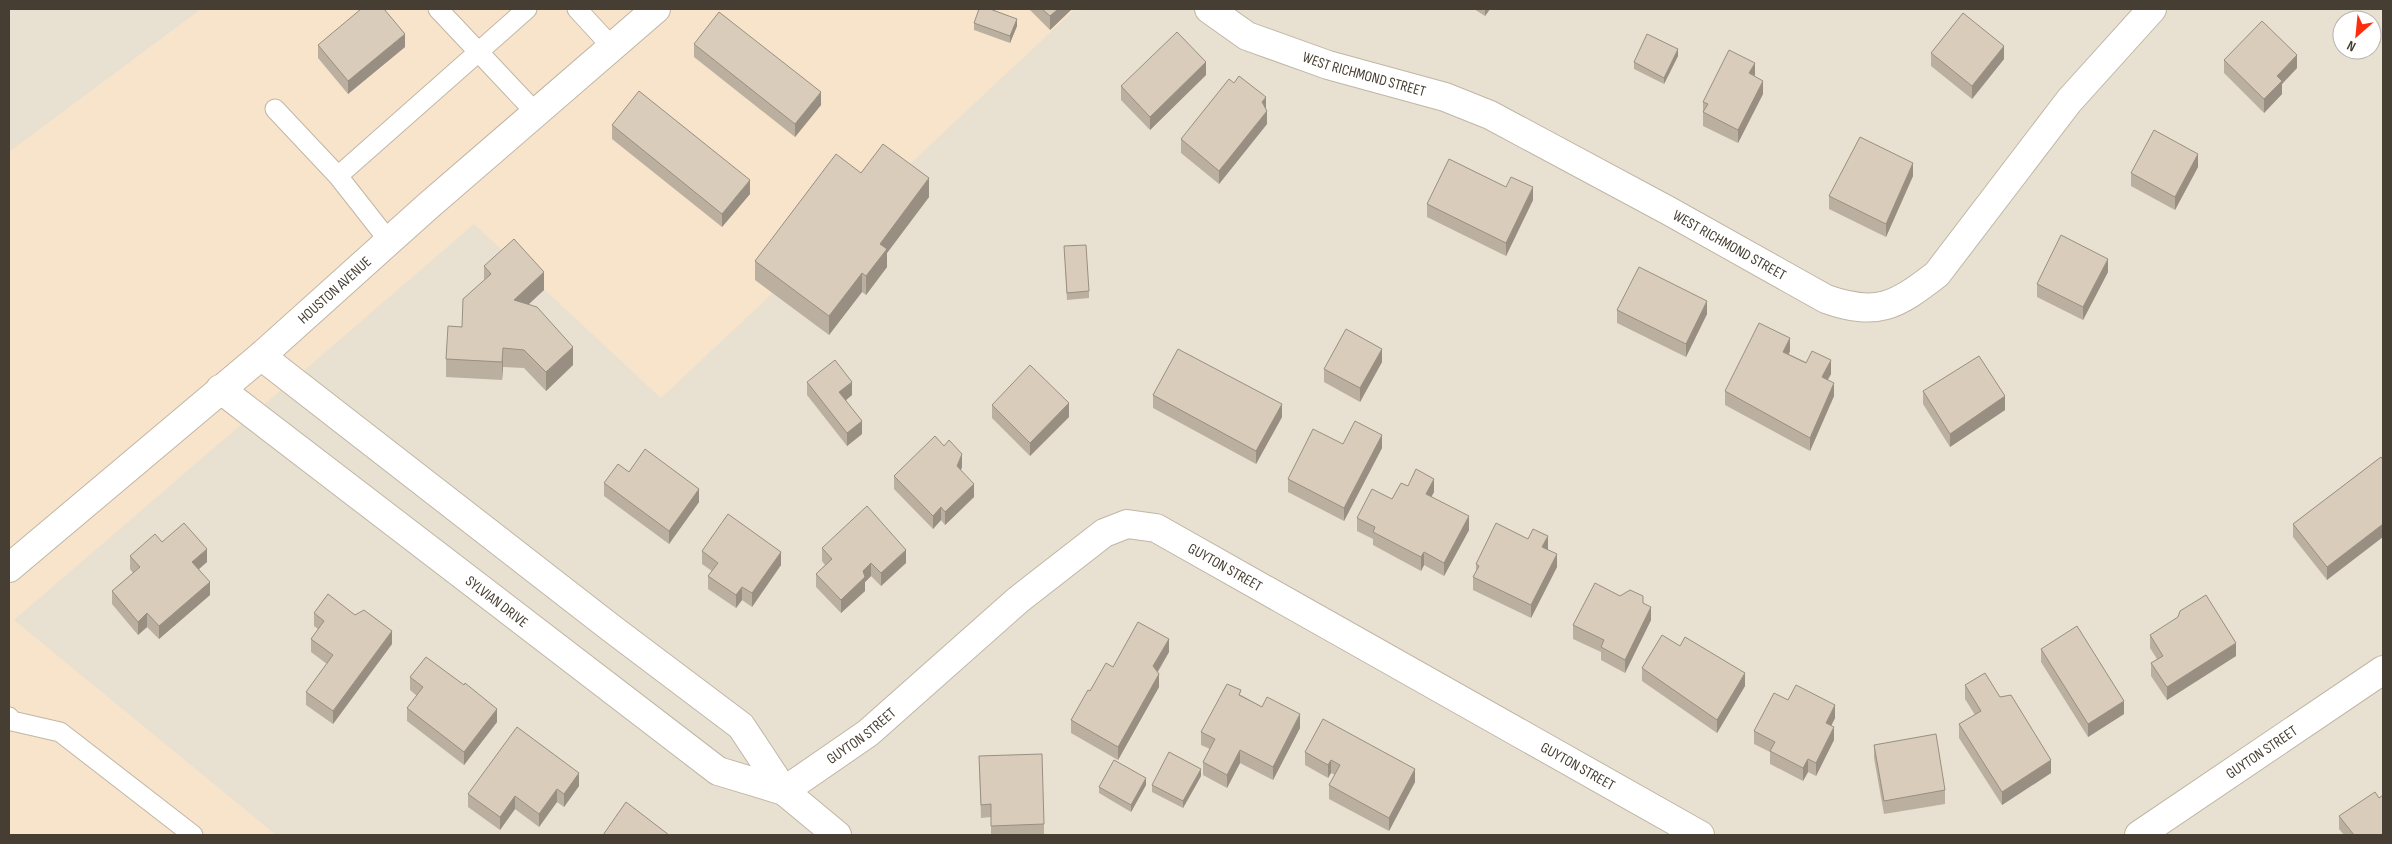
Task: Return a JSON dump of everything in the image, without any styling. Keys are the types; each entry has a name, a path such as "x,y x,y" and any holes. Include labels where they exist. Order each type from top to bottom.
{"street":[{"name":"HOUSTON AVENUE","path":"9,568 261,356 389,241 656,9"},
{"name":"WEST RICHMOND STREET","path":"1209,9 1247,36 1328,65 1445,97 1490,116 1669,211 1826,299 1851,308 1874,309 1891,304 1913,292 1937,274 2069,101 2152,9"},
{"name":"SYLVIAN DRIVE","path":"261,356 603,622 741,726 784,791 837,835"},
{"name":"SYLVIAN DRIVE","path":"220,389 718,771 784,791"},
{"name":"GUYTON STREET","path":"784,791 868,733 1018,600 1104,533 1127,524 1156,528 1700,835"},
{"name":"GUYTON STREET","path":"2139,835 2383,670"}],"lane":[{"path":"438,9 536,113"},
{"path":"338,176 527,9"},
{"path":"577,9 612,47"},
{"path":"275,109 338,176 389,241"},
{"path":"10,722 60,732 193,835"}],"shaded area":[{"path":"9,9 2383,9 2383,835 9,835"},
{"path":"201,9 1075,9 661,398 474,224 14,620 276,835 9,835 9,152"}],"building":[{"path":"361,9 384,9 405,34 348,81 318,45"},
{"path":"979,9 990,9 1017,19 1010,36 974,23"},
{"path":"1042,9 1058,9 1050,16"},
{"path":"719,12 821,92 795,124 694,44"},
{"path":"1963,13 2004,46 1972,86 1931,53"},
{"path":"2262,21 2297,55 2277,76 2282,81 2264,99 2224,60"},
{"path":"1177,32 1206,62 1150,117 1121,86"},
{"path":"1647,34 1678,49 1664,78 1634,62"},
{"path":"1729,50 1755,63 1749,73 1763,81 1738,130 1703,112 1708,104 1703,102"},
{"path":"1239,76 1266,97 1262,102 1267,111 1219,171 1181,139 1229,79 1234,83"},
{"path":"639,91 750,180 722,214 612,125"},
{"path":"2154,130 2198,154 2175,197 2131,173"},
{"path":"1860,137 1913,163 1886,224 1829,196"},
{"path":"883,144 929,178 880,244 887,249 866,276 862,273 829,316 755,261 836,154 861,173"},
{"path":"1449,159 1506,187 1511,177 1533,187 1506,243 1427,204"},
{"path":"2061,235 2108,259 2083,307 2037,284"},
{"path":"514,239 544,272 514,300 537,307 573,347 546,372 524,350 503,348 502,362 446,359 448,326 462,327 463,299 491,274 484,266"},
{"path":"1086,245 1089,291 1067,293 1064,246"},
{"path":"1639,267 1707,301 1686,344 1617,310"},
{"path":"1759,323 1790,338 1783,352 1806,363 1812,351 1831,360 1822,377 1834,383 1810,438 1725,391"},
{"path":"1346,329 1382,349 1360,388 1324,369"},
{"path":"1178,349 1282,404 1256,451 1153,395"},
{"path":"1979,356 2005,396 1950,434 1923,391"},
{"path":"835,360 852,382 839,392 862,421 847,433 807,382"},
{"path":"1030,365 1069,403 1030,443 992,405"},
{"path":"1355,421 1382,435 1344,508 1288,479 1313,429 1343,444"},
{"path":"935,436 944,446 949,440 962,454 957,466 974,484 945,512 941,507 933,516 894,476"},
{"path":"645,449 699,489 669,531 604,483 618,464 629,472"},
{"path":"2381,457 2383,460 2383,524 2327,567 2293,524"},
{"path":"1416,469 1434,479 1426,494 1469,516 1444,563 1424,552 1421,557 1373,532 1375,527 1357,518 1372,489 1392,499 1401,483 1408,486"},
{"path":"867,506 906,550 881,573 871,563 863,571 865,577 841,600 816,574 832,559 822,548"},
{"path":"728,514 781,552 752,593 742,587 736,595 708,576 718,563 702,551"},
{"path":"184,523 207,549 192,562 210,582 159,626 147,613 138,622 112,591 140,567 130,556 155,534 162,542"},
{"path":"1496,523 1528,539 1533,529 1548,536 1542,547 1557,554 1531,605 1473,577 1479,566 1476,564"},
{"path":"1595,583 1620,596 1630,590 1643,596 1643,603 1651,607 1625,660 1601,647 1604,640 1573,625"},
{"path":"328,594 355,615 364,610 392,631 333,711 306,692 333,655 311,639 324,621 314,613"},
{"path":"2206,595 2236,643 2167,687 2151,663 2163,656 2150,635 2178,617 2180,611"},
{"path":"1138,622 1169,639 1153,666 1159,674 1118,747 1071,720 1106,663 1113,667"},
{"path":"2077,626 2124,701 2088,724 2041,649"},
{"path":"1662,635 1680,646 1685,637 1745,673 1717,720 1642,668"},
{"path":"426,657 464,685 465,683 497,709 464,752 407,708 423,687 410,677"},
{"path":"1985,673 2000,697 2011,695 2051,760 2002,792 1959,724 1981,711 1965,685"},
{"path":"1227,684 1241,690 1239,695 1262,707 1267,697 1300,714 1273,767 1240,750 1227,775 1203,762 1215,739 1201,732"},
{"path":"1796,685 1835,705 1826,723 1834,727 1816,763 1808,759 1803,768 1770,751 1775,742 1754,731 1774,693 1788,700"},
{"path":"1323,719 1415,769 1389,818 1329,785 1340,765 1331,760 1328,765 1305,752"},
{"path":"517,727 579,773 564,794 557,789 539,814 515,796 500,817 468,794"},
{"path":"1936,734 1945,790 1884,801 1874,745"},
{"path":"1169,752 1201,769 1183,801 1152,785"},
{"path":"1042,754 1044,824 991,826 991,804 981,805 979,756"},
{"path":"1114,760 1146,778 1131,805 1099,787"},
{"path":"2375,792 2379,798 2383,795 2383,835 2354,835 2339,816"},
{"path":"626,802 669,835 603,835"}]}
